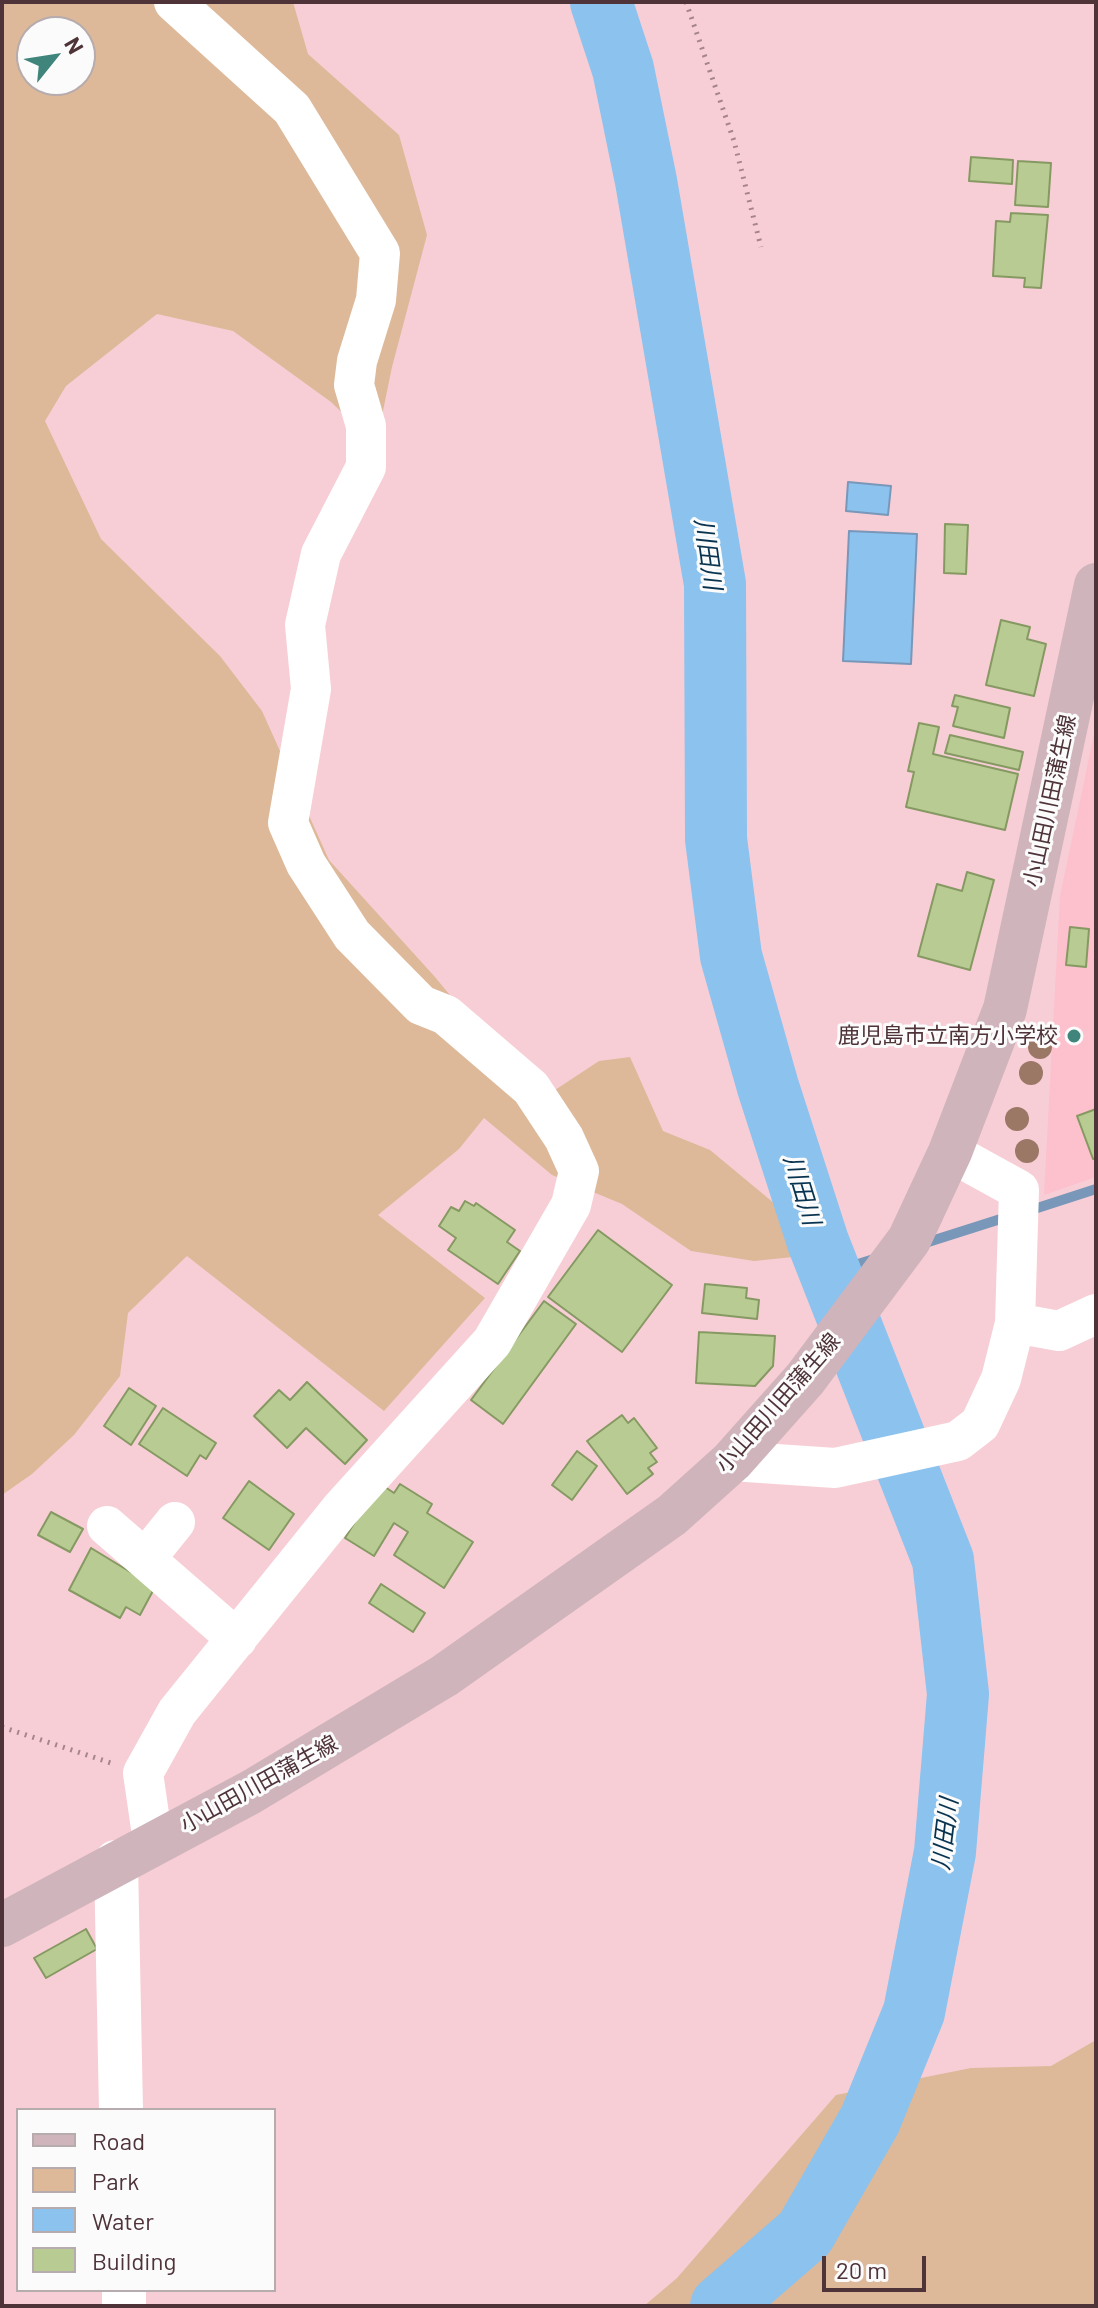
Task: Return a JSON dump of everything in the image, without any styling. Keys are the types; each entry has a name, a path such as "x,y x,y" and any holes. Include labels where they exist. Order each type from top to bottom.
{"main road":[{"name":"小山田川田蒲生線","path":"2,1925 251,1792 444,1676 659,1524 732,1461 805,1379 909,1240 950,1152 1005,1009 1096,585"}],"street":[{"path":"121,2108 134,1852 143,1773 177,1712 340,1510 492,1342 571,1205 579,1171 564,1138 531,1088 446,1015 421,1005 352,935 306,864 288,823 311,689 305,625 321,554 366,467 366,426 354,385 357,361 376,300 380,253 292,109 174,2"},
{"path":"732,1461 835,1468 958,1441 980,1424 1001,1379 1015,1323 1019,1190 950,1152"},
{"path":"1015,1323 1059,1331 1096,1314"},
{"path":"146,1558 175,1522"},
{"path":"107,1526 237,1639"}],"path":[{"path":"686,2 734,141 761,247"},
{"path":"2,1727 143,1773"}],"shaded area":[{"name":"鹿児島市立南方小学校","path":"1096,725 1096,1177 1044,1195 1060,896"}],"green space":[{"path":"2,2 293,2 308,54 399,135 427,235 392,367 376,445 331,402 233,331 157,314 66,386 45,421 101,539 220,656 262,711 329,860 435,977 515,1074 555,1090 599,1061 630,1057 663,1131 710,1150 792,1218 793,1257 754,1261 691,1251 622,1204 552,1175 484,1118 459,1149 378,1215 485,1298 384,1411 187,1256 128,1313 120,1376 74,1435 32,1474 2,1495"},
{"path":"1096,2040 1096,2306 644,2306 677,2278 836,2095 971,2068 1051,2066"}],"water":[{"path":"848,482 891,486 888,515 846,511"},
{"path":"849,531 917,534 911,664 843,661"}],"building":[{"path":"971,157 1013,160 1012,184 969,181"},
{"path":"1018,161 1051,163 1048,207 1015,205"},
{"path":"1011,213 1048,215 1041,288 1024,287 1025,278 993,276 996,221 1010,222"},
{"path":"945,524 968,525 966,574 944,573"},
{"path":"1001,620 1030,627 1027,639 1046,644 1034,696 986,685"},
{"path":"955,695 1010,708 1004,738 953,726 958,707 952,706"},
{"path":"919,723 939,727 933,754 1018,774 1005,830 906,807 914,772 908,771"},
{"path":"950,735 1023,752 1019,770 945,753"},
{"path":"967,872 994,880 970,970 918,956 937,884 962,891"},
{"path":"1070,927 1089,929 1086,967 1066,965"},
{"path":"1096,1109 1096,1158 1093,1159 1077,1116"},
{"path":"465,1201 474,1206 476,1203 515,1230 507,1242 520,1251 498,1284 448,1250 456,1238 439,1226 451,1207 459,1211"},
{"path":"598,1230 672,1285 622,1352 548,1297"},
{"path":"705,1284 747,1288 746,1298 759,1300 757,1319 702,1313"},
{"path":"544,1301 576,1324 503,1424 471,1400"},
{"path":"699,1332 775,1336 773,1366 755,1386 696,1383"},
{"path":"307,1382 367,1440 345,1464 306,1428 287,1448 254,1416 279,1390 290,1400"},
{"path":"129,1388 156,1406 131,1445 104,1426"},
{"path":"163,1408 216,1443 206,1459 200,1455 187,1476 139,1444"},
{"path":"622,1415 628,1423 634,1418 657,1448 650,1453 657,1462 648,1468 653,1474 627,1494 587,1441"},
{"path":"577,1451 597,1466 572,1500 552,1485"},
{"path":"249,1481 294,1514 269,1550 223,1518"},
{"path":"400,1484 432,1504 427,1513 473,1542 444,1588 394,1555 408,1532 394,1523 374,1556 345,1538 374,1491 385,1487 394,1493"},
{"path":"51,1512 83,1529 70,1552 38,1535"},
{"path":"91,1548 155,1587 140,1615 126,1607 120,1618 69,1590"},
{"path":"381,1584 425,1613 413,1632 369,1603"},
{"path":"86,1929 97,1949 46,1978 34,1958"}],"waterway":[{"name":"川田川","path":"601,2 623,69 646,181 715,584 716,839 731,956 768,1087 818,1242 943,1560 958,1694 945,1852 914,2012 870,2120 805,2233 721,2306"},
{"path":"1025,1212 1096,1189"},
{"path":"922,1244 1010,1216"},
{"path":"830,1273 877,1258"}],"place":[{"name":"鹿児島市立南方小学校","path":"1074,1036"}]}
